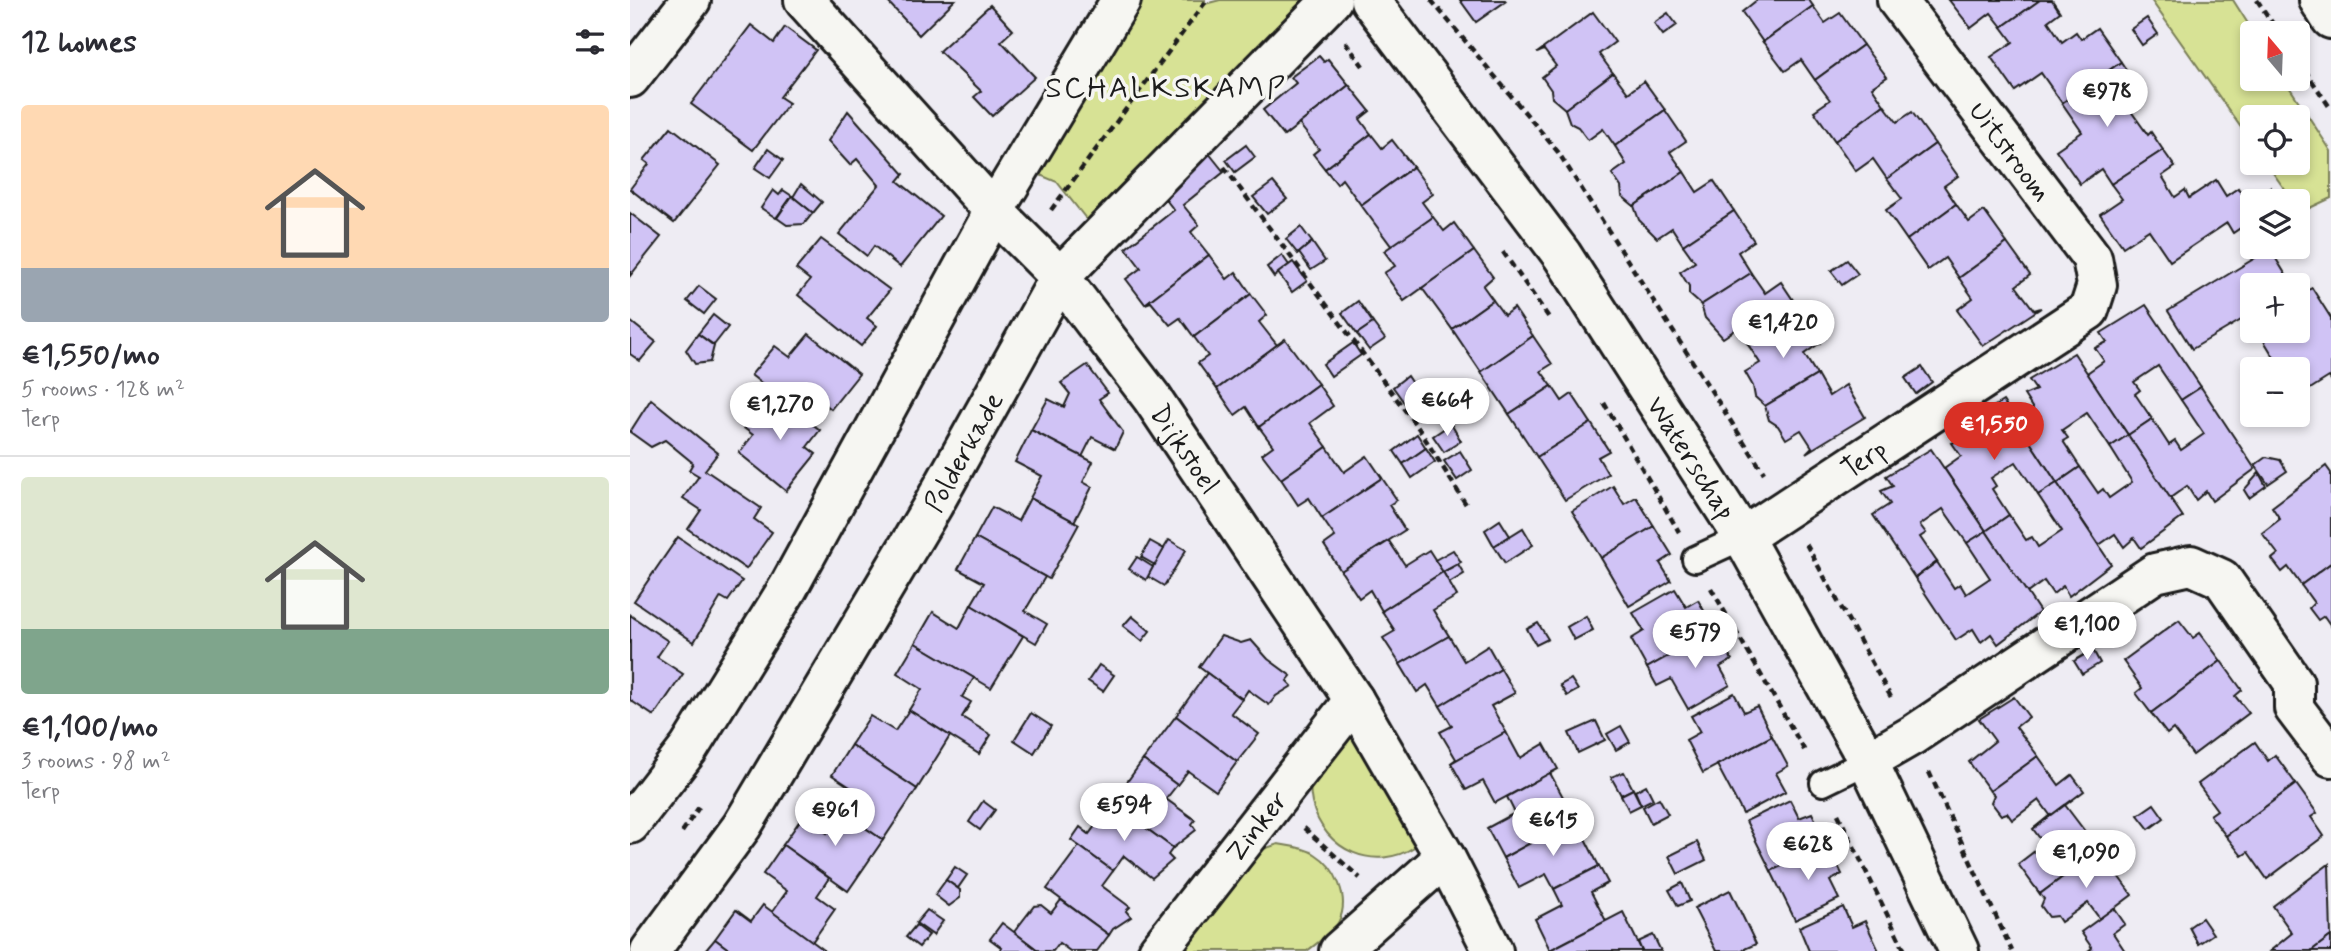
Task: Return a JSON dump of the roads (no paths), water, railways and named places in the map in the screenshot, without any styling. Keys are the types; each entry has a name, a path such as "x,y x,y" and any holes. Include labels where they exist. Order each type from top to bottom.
{"street":[{"path":"630,78 691,0"},
{"name":"Dijkstoel","path":"804,0 994,211 1060,277 1159,409 1354,700 1446,857 1493,951"},
{"path":"630,824 689,748 788,588 994,211 1121,0"},
{"name":"Waterschap","path":"1370,0 1562,255 1743,537 1868,761 1959,951"},
{"name":"Uitstroom","path":"1897,0 2092,258 2097,285 2089,310"},
{"path":"2319,0 2331,19"},
{"name":"Polderkade","path":"650,951 749,814 933,505 1060,277 1327,6"},
{"name":"Terp","path":"1743,537 2089,310"},
{"path":"1868,761 1913,735 2155,573 2191,565 2222,579 2294,684 2294,708 2331,757"},
{"name":"Zinker","path":"1158,951 1354,700"},
{"path":"1339,951 1446,857"}],"lane":[{"path":"1695,559 1743,537"},
{"path":"1823,783 1868,761"}],"district":[{"name":"SCHALKSKAMP","path":"1166,87"}]}
